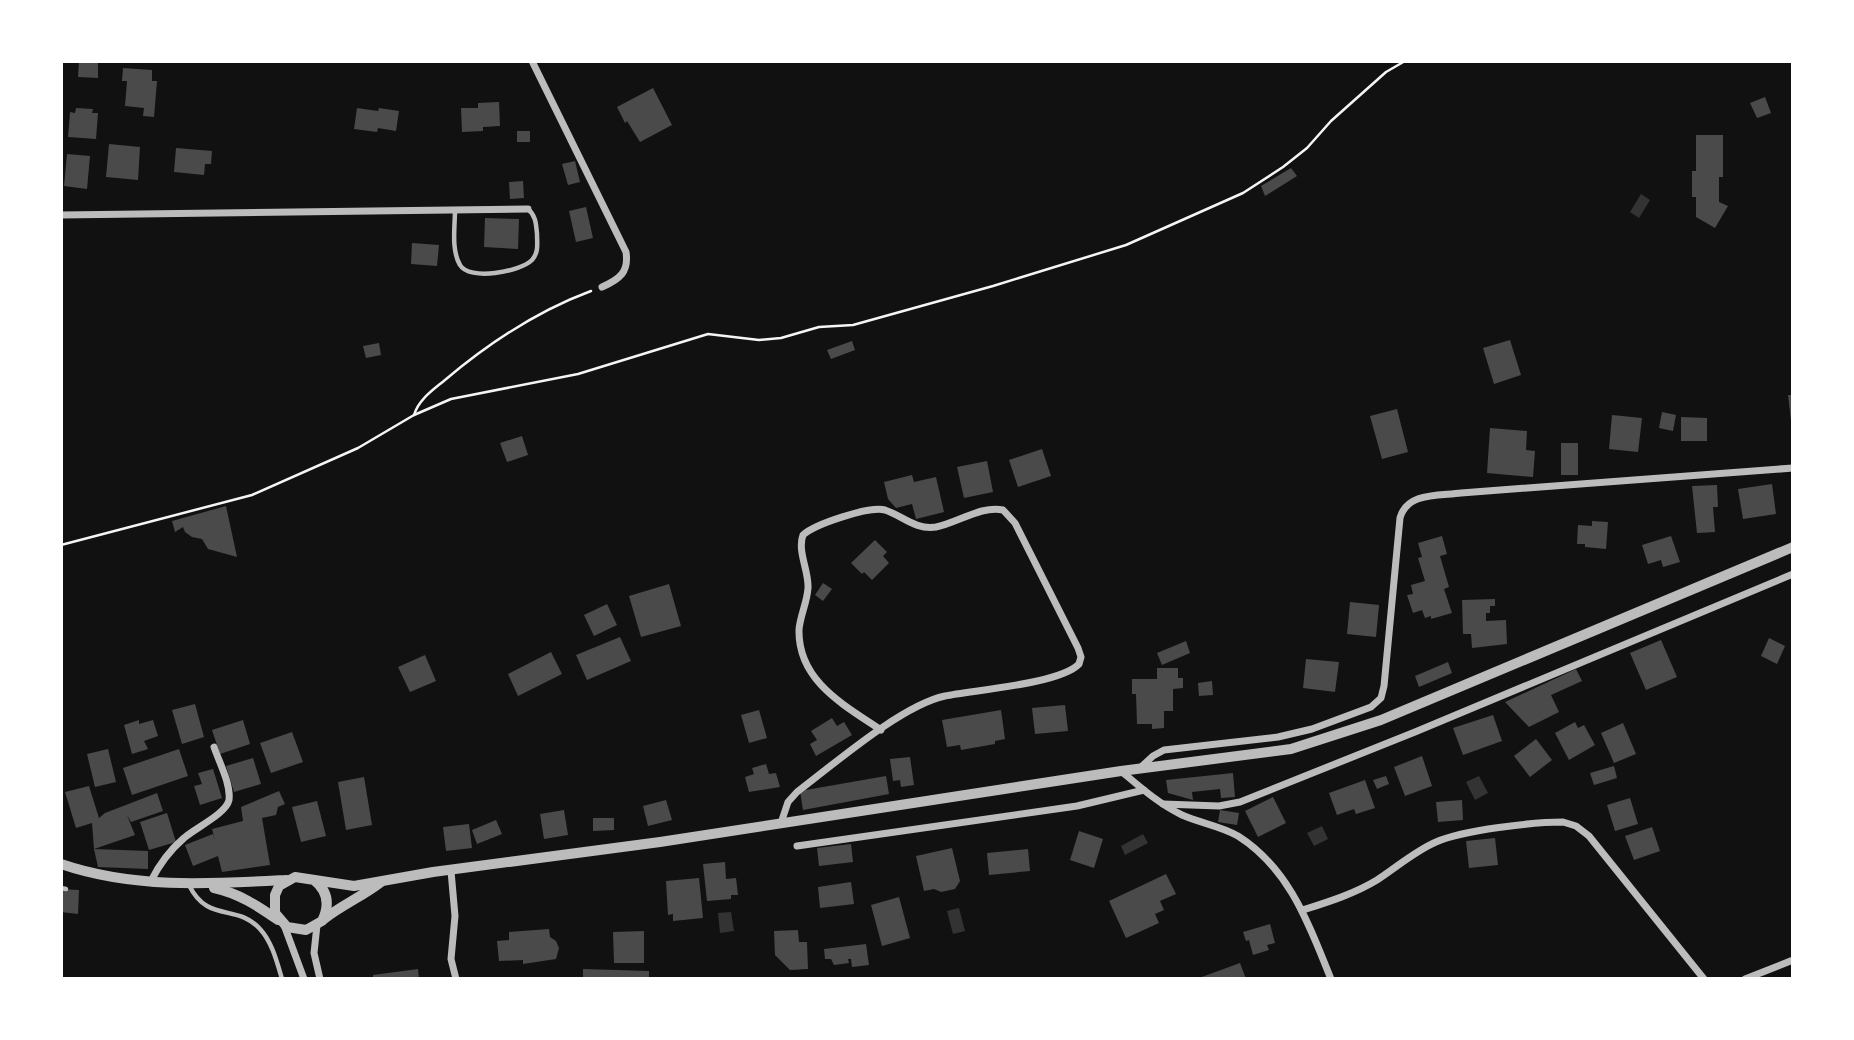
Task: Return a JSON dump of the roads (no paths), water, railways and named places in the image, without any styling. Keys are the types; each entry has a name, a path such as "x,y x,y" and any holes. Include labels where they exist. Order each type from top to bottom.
{"street":[{"path":"532,61 626,252 627,265 623,274 602,287"},
{"path":"61,215 528,209"},
{"path":"1140,768 1164,750 1289,735 1344,718 1378,702 1384,685 1400,515 1405,505 1412,500 1461,493 1793,468"},
{"path":"781,823 786,806 797,792 881,730 932,700 1011,687 1069,671 1079,664 1081,657 1078,648 1007,512 993,509 927,527 911,524 889,512 874,509 813,528 803,535 801,546 808,575 808,589 799,634 805,662 828,694 881,730"},
{"path":"61,864 106,876 150,881 194,884 287,880 295,877 354,886 1140,768 1263,754 1320,741 1381,720 1793,547"},
{"path":"1163,804 1219,806 1240,802 1793,574"},
{"path":"150,881 159,866 183,839 220,813 228,803 227,785 214,747"},
{"path":"1121,771 1163,804 1184,816 1224,829 1247,843 1284,882 1303,911 1331,979"},
{"path":"797,846 1077,806 1143,790"},
{"path":"1303,911 1370,884 1440,840 1467,833 1553,822 1569,823 1589,836 1704,979"},
{"path":"451,871 455,916 452,959 456,979"},
{"path":"287,880 275,895 275,913 282,923 304,979"},
{"path":"314,880 326,894 327,903 319,923 314,953 320,979"},
{"path":"194,884 228,891 261,907 282,923 296,930 306,930 382,882"},
{"path":"1745,979 1793,960"}],"lane":[{"path":"455,210 456,246 460,266 472,272 491,273 516,269 530,262 535,255 535,218 528,209"},
{"path":"194,884 201,904 242,917 262,931 270,943 282,979"}]}
